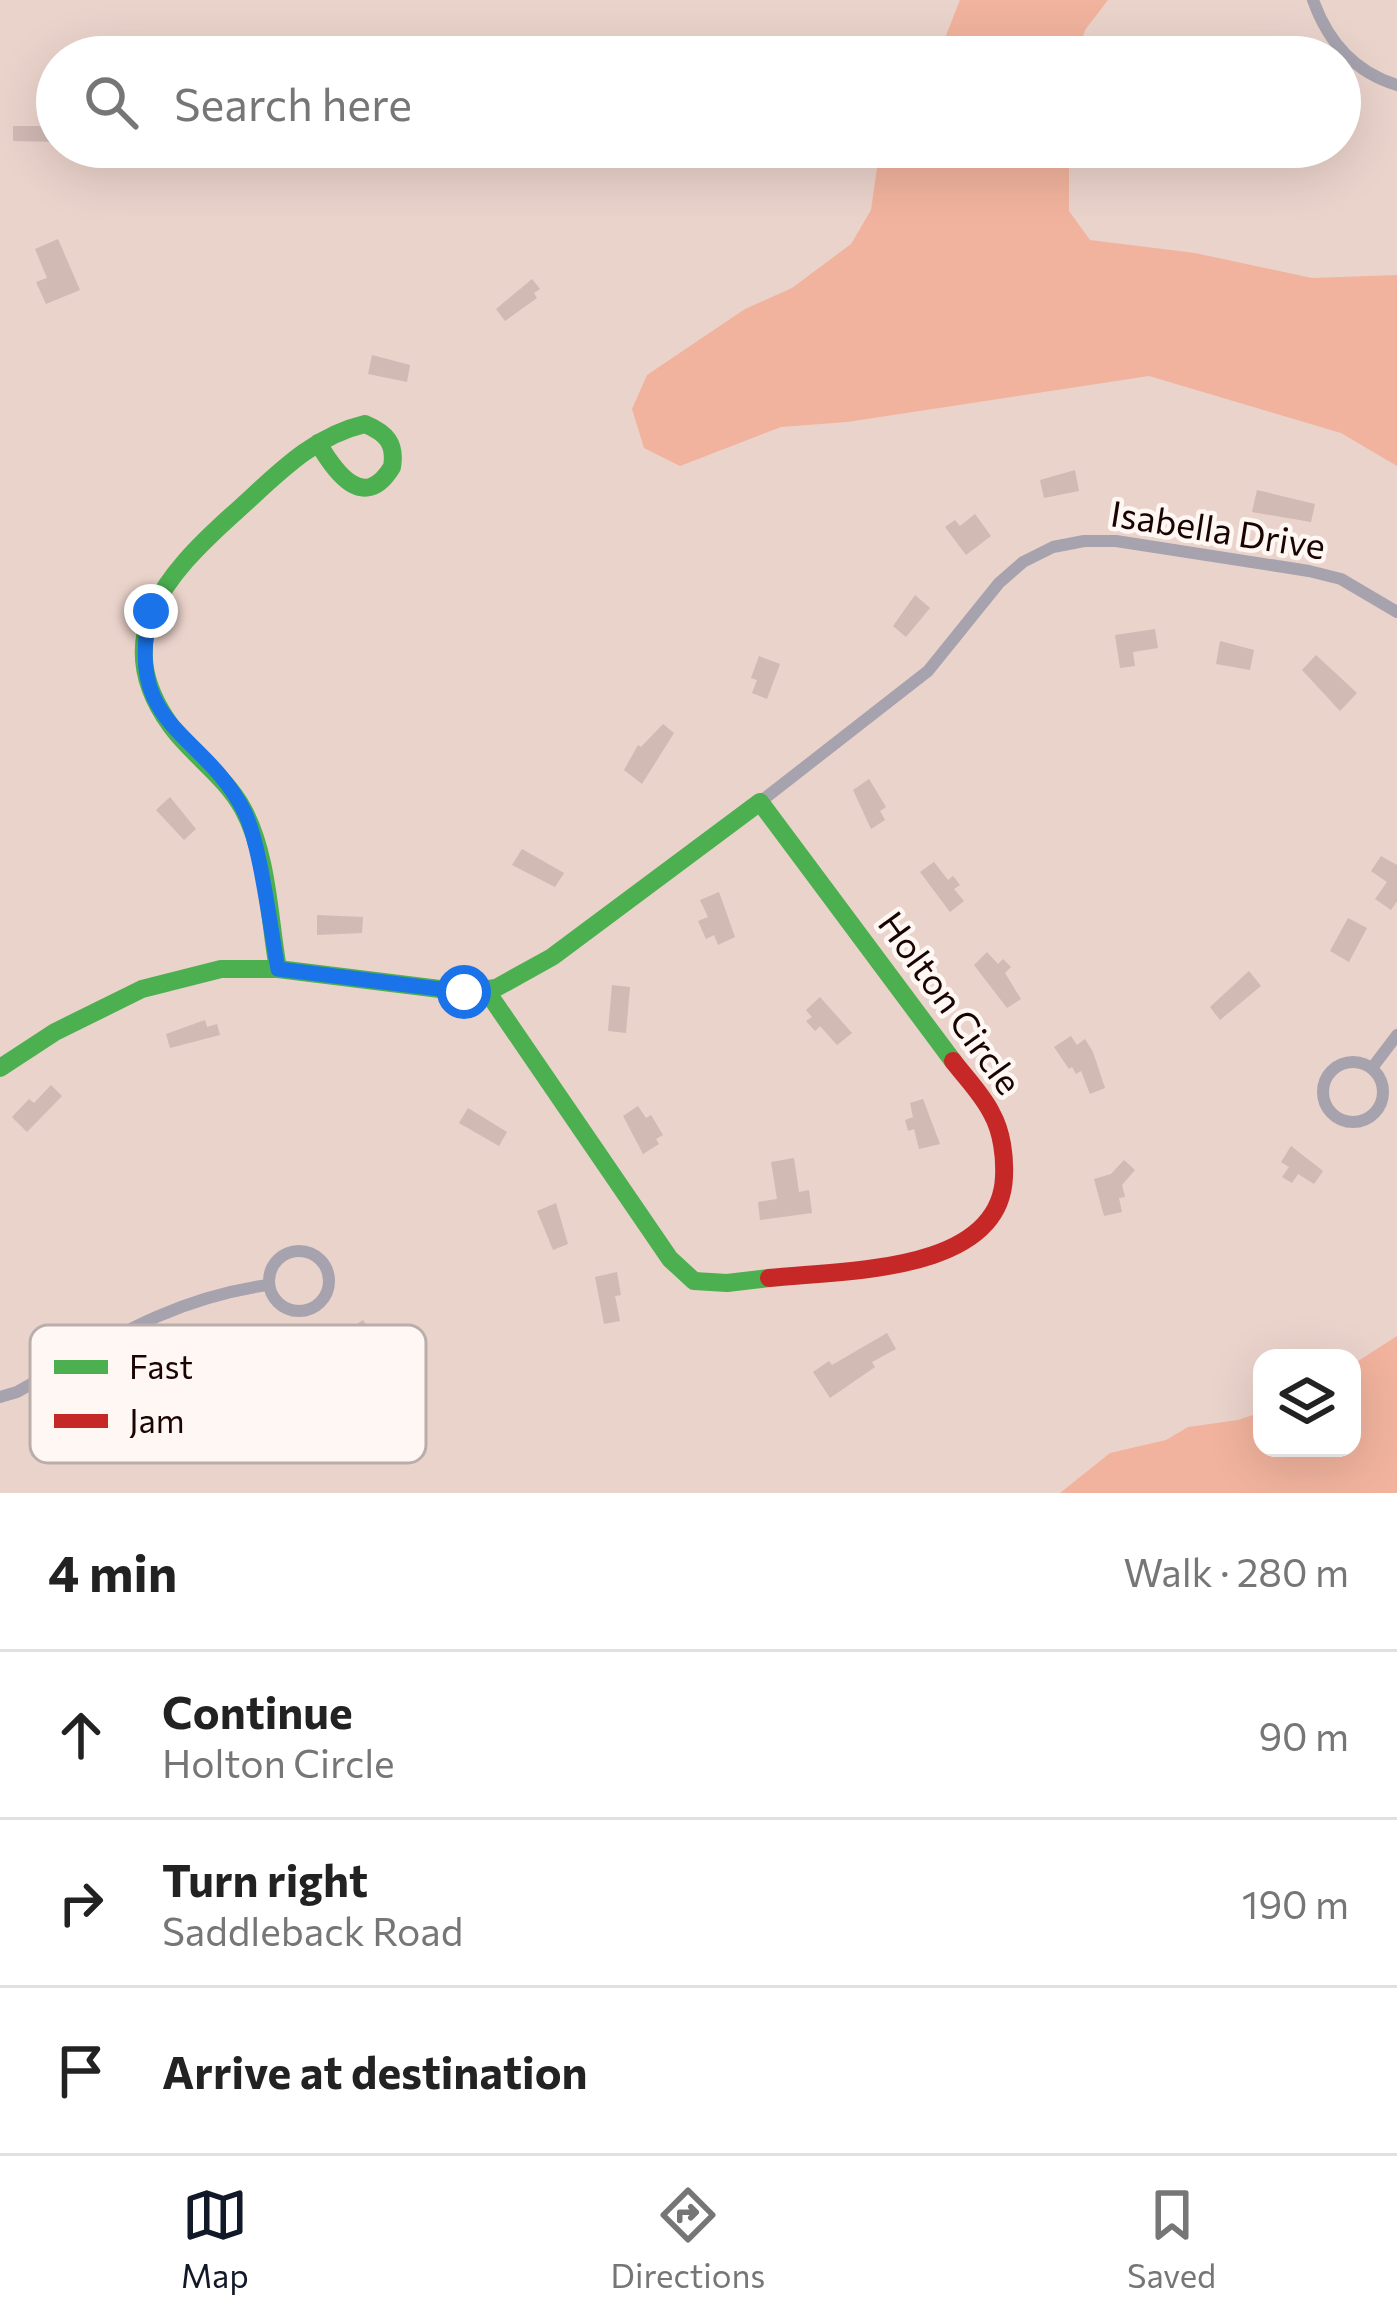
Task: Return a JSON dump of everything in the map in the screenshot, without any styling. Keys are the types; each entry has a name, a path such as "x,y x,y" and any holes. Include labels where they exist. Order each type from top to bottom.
{"street":[{"path":"1313,0 1330,36"},
{"path":"1361,69 1397,85"},
{"path":"278,969 243,809 160,708 146,670 145,648 151,611 171,574 268,481 318,443"},
{"name":"Isabella Drive","path":"760,802 928,671 1011,572 1053,547 1116,542 1309,571 1341,579 1397,612"},
{"path":"0,1068 55,1032 142,989 221,969 278,969 432,990 486,990 552,957 760,802"},
{"name":"Holton Circle","path":"486,990 670,1259 694,1281 760,1280 921,1260 952,1251 980,1233 999,1207 1008,1175 1004,1143 992,1113 760,802"},
{"path":"1372,1068 1397,1035"},
{"path":"1346,1063 1372,1068 1382,1084 1376,1111 1358,1122 1338,1118 1324,1103 1322,1092 1329,1073 1346,1063"},
{"path":"299,1250 318,1257 329,1274 321,1302 304,1311 285,1308 268,1285 280,1257 299,1250"},
{"path":"134,1325 186,1302 268,1285"},
{"path":"0,1397 30,1385"}],"shaded area":[{"path":"960,0 1108,0 1083,36 946,36"},
{"path":"877,168 1069,168 1069,211 1090,240 1195,253 1312,278 1397,275 1397,466 1341,433 1149,376 847,422 781,427 680,466 644,448 632,409 647,375 745,309 792,288 851,244 871,210"},
{"path":"1397,1336 1397,1493 1060,1493 1110,1453 1166,1440 1188,1427 1253,1415 1253,1457 1361,1457 1361,1359"}],"building":[{"path":"13,126 36,126 36,142 13,141"},
{"path":"58,239 80,290 46,304 36,282 47,278 35,249"},
{"path":"532,279 540,289 534,293 537,298 505,321 496,309"},
{"path":"372,355 410,365 407,382 368,374"},
{"path":"1075,470 1079,491 1044,498 1040,480"},
{"path":"1257,490 1315,504 1311,522 1252,512"},
{"path":"975,514 991,536 966,555 945,527 955,520 960,526"},
{"path":"915,595 930,608 906,637 893,626"},
{"path":"1155,629 1158,648 1133,652 1135,666 1120,668 1115,635"},
{"path":"1220,641 1254,650 1250,670 1216,664"},
{"path":"1316,655 1357,693 1340,711 1302,670"},
{"path":"759,656 780,664 767,699 752,693 757,680 751,678"},
{"path":"663,724 674,733 642,784 624,770 638,745"},
{"path":"869,779 886,807 880,811 885,820 871,829 853,790"},
{"path":"170,797 196,829 184,840 156,810"},
{"path":"522,849 564,873 555,887 512,865"},
{"path":"1381,856 1397,865 1397,901 1391,910 1375,899 1387,882 1371,871"},
{"path":"934,862 948,880 953,876 960,885 954,889 964,901 950,912 920,872"},
{"path":"719,892 735,937 718,945 714,935 706,939 698,921 708,917 700,900"},
{"path":"317,915 363,917 362,933 317,935"},
{"path":"1348,918 1367,928 1349,962 1330,951"},
{"path":"987,952 998,964 1003,959 1011,967 1005,973 1021,999 1007,1008 974,965"},
{"path":"1249,971 1261,986 1220,1020 1210,1007"},
{"path":"612,985 630,987 626,1033 608,1031"},
{"path":"820,997 852,1033 837,1045 820,1026 815,1031 806,1021 812,1017 806,1010"},
{"path":"205,1020 207,1027 217,1024 220,1035 170,1048 166,1034"},
{"path":"1071,1036 1077,1045 1085,1039 1105,1088 1090,1094 1081,1071 1076,1074 1069,1069 1054,1047"},
{"path":"51,1085 62,1096 27,1132 12,1117"},
{"path":"923,1099 940,1144 919,1149 914,1129 908,1131 905,1120 913,1117 910,1103"},
{"path":"638,1106 646,1118 651,1115 663,1135 656,1139 659,1144 643,1154 623,1116"},
{"path":"468,1108 507,1132 499,1146 459,1123"},
{"path":"1291,1146 1323,1171 1314,1184 1298,1174 1292,1183 1282,1177 1289,1167 1281,1162"},
{"path":"794,1158 799,1192 809,1190 812,1213 760,1220 758,1202 777,1199 771,1162"},
{"path":"1124,1160 1135,1170 1122,1185 1122,1212 1104,1216 1094,1179 1111,1174"},
{"path":"556,1203 568,1244 553,1250 537,1211"},
{"path":"617,1272 620,1321 604,1324 595,1277"},
{"path":"887,1333 896,1349 872,1362 875,1367 830,1398 813,1372"}],"traffic: fast":[{"path":"278,969 263,866 251,827 236,797 179,737 153,694 144,664 145,636 153,610 186,561 309,449 326,439 345,430 365,424 388,440 392,467 371,487 361,487 342,475 333,465 325,454 318,443"},
{"path":"0,1068 55,1032 142,989 221,969 278,969 464,992 496,988 552,957 760,802 953,1061"},
{"path":"486,990 670,1259 694,1281 769,1278"}],"traffic: jam":[{"path":"769,1278 911,1261 946,1250 975,1233 996,1209 1004,1177 998,1129 979,1093 953,1061"}],"route":[{"path":"151,611 145,648 151,689 171,726 243,809 278,969 464,992"}]}
